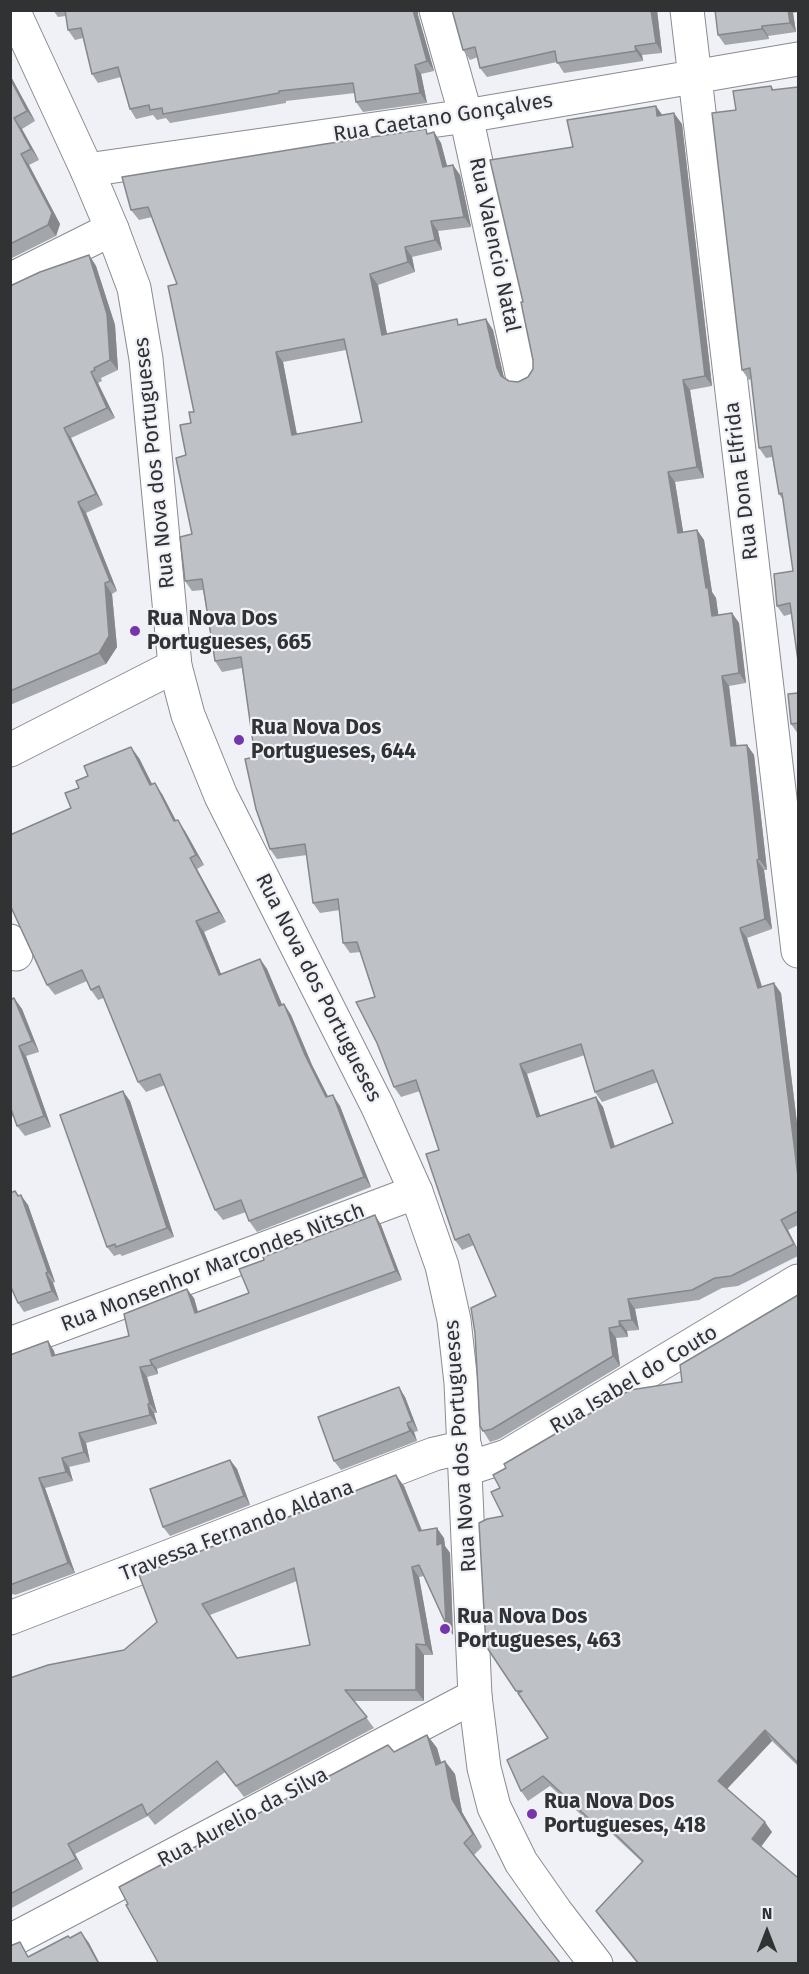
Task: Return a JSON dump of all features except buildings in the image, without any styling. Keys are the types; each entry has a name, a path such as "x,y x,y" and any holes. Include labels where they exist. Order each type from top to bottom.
{"street":[{"name":"Rua Nova dos Portugueses","path":"13,10 87,170 134,288 146,359 175,666 188,715 221,796 378,1107 416,1192 442,1266 454,1320 465,1458 475,1696 484,1768 494,1807 521,1862 596,1964"},
{"name":"Rua Valencio Natal","path":"436,10 466,116 522,374"},
{"name":"Rua Dona Elfrida","path":"687,10 798,951"},
{"name":"Rua Caetano Gonçalves","path":"87,170 466,116 798,58"},
{"path":"10,280 112,229"},
{"path":"10,750 175,666"},
{"name":"Rua Monsenhor Marcondes Nitsch","path":"10,1344 416,1192"},
{"name":"Rua Isabel do Couto","path":"465,1458 507,1456 798,1281"},
{"name":"Travessa Fernando Aldana","path":"10,1618 423,1459 465,1458"},
{"name":"Rua Aurelio da Silva","path":"10,1941 475,1696"}],"place":[{"name":"Rua Nova Dos Portugueses, 665","path":"135,631"},
{"name":"Rua Nova Dos Portugueses, 644","path":"239,740"},
{"name":"Rua Nova Dos Portugueses, 463","path":"445,1629"},
{"name":"Rua Nova Dos Portugueses, 418","path":"532,1814"}]}
